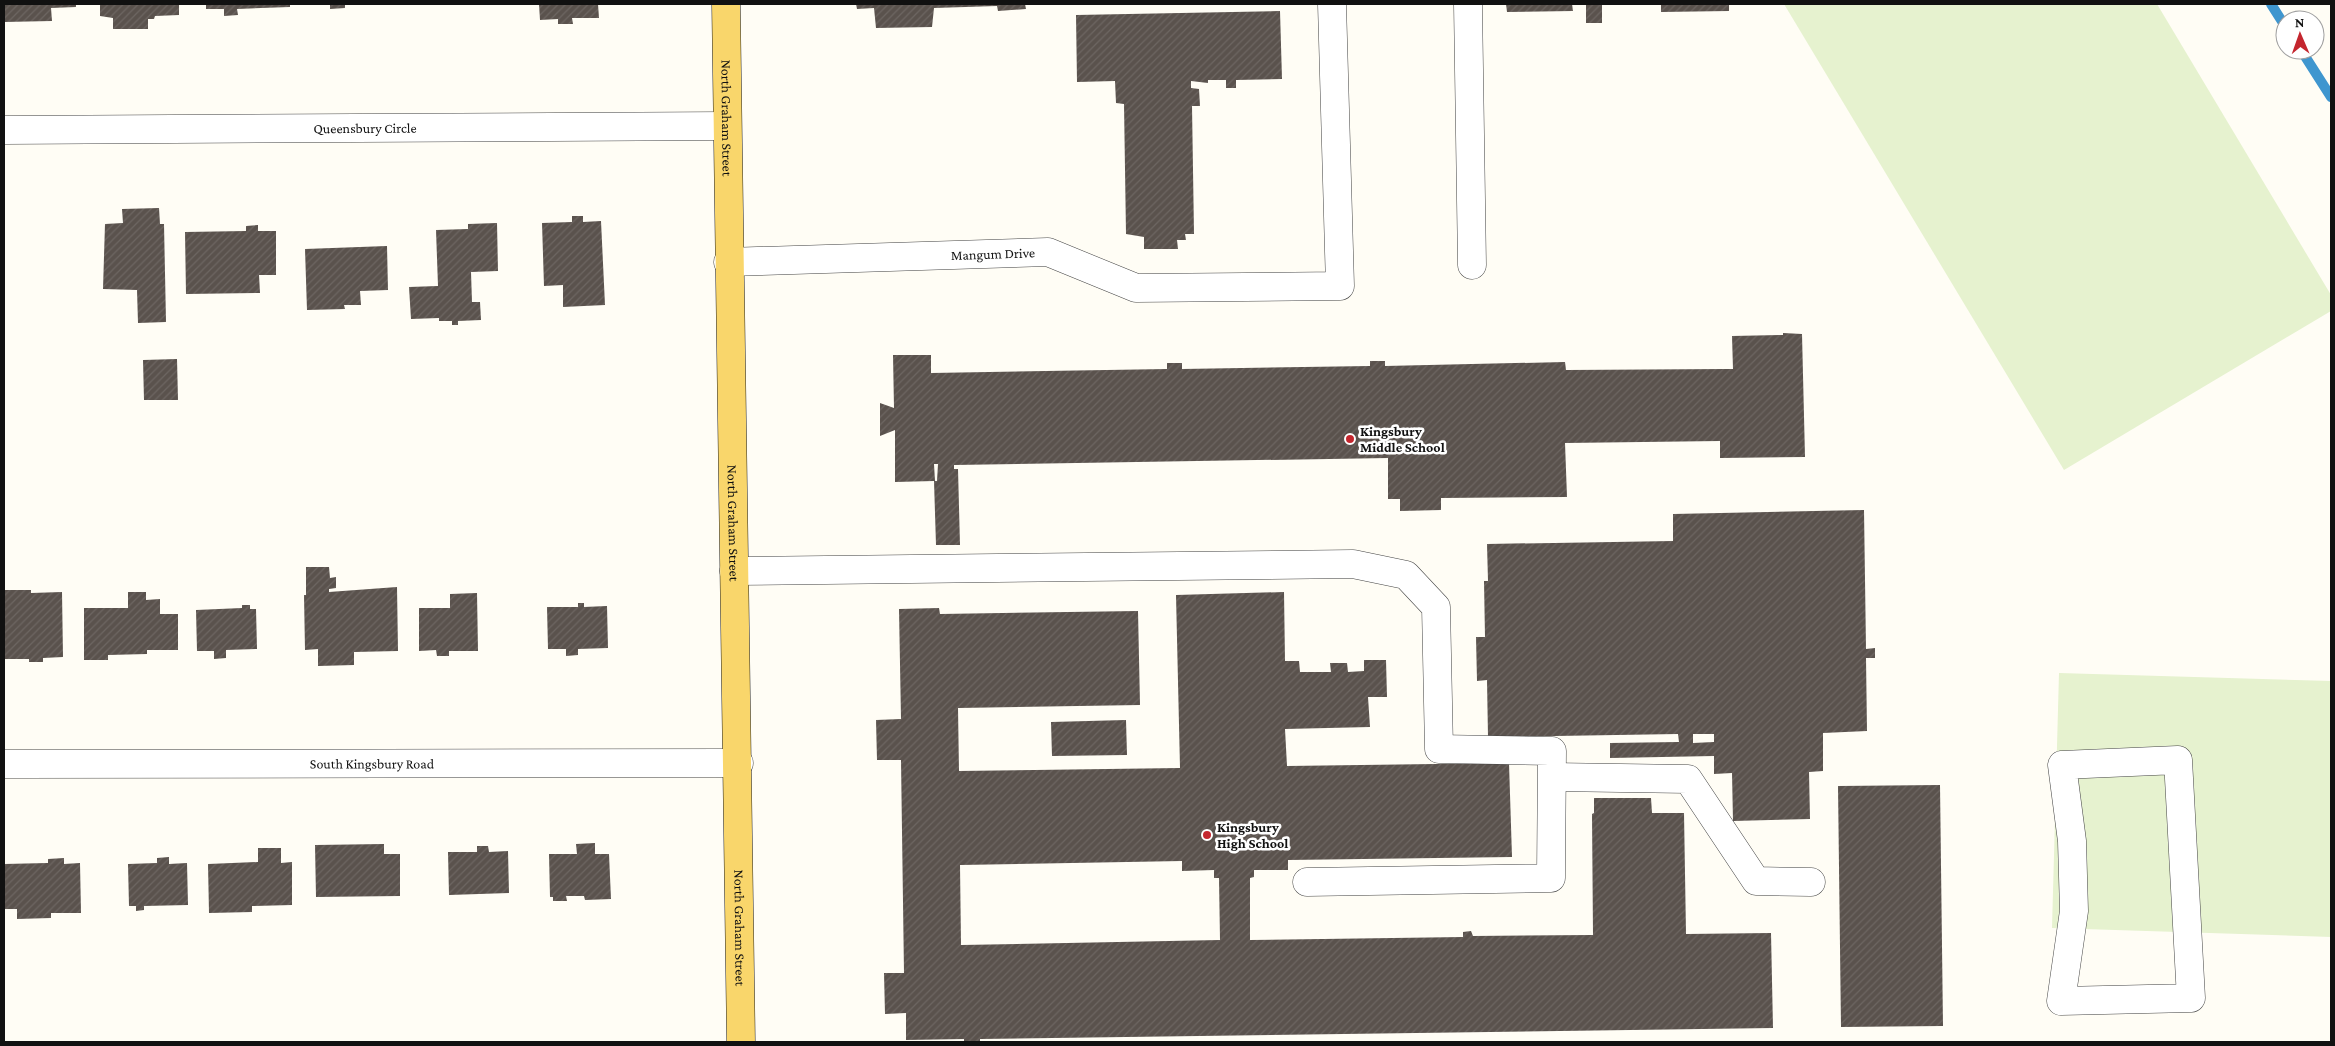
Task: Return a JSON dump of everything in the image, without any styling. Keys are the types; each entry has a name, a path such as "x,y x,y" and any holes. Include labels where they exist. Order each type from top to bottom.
{"main road":[{"name":"North Graham Street","path":"726,4 728,262 739,763 741,1042"}],"street":[{"name":"Mangum Drive","path":"728,262 1048,252 1136,288 1340,286 1332,4"},
{"path":"1468,4 1472,265"},
{"name":"Queensbury Circle","path":"4,130 726,126"},
{"path":"734,571 1352,564 1406,575 1436,607 1439,749 1552,750 1552,878 1306,882"},
{"path":"2178,760 2191,998 2061,1001 2074,911 2072,841 2062,765 2178,760"},
{"name":"South Kingsbury Road","path":"4,764 739,763"},
{"path":"1553,777 1688,779 1756,881 1811,882"}],"green space":[{"path":"1784,4 2157,4 2331,295 2331,311 2064,470"},
{"path":"2059,673 2331,681 2331,937 2052,928"}],"building":[{"path":"4,4 76,4 76,7 51,8 52,21 4,22"},
{"path":"100,4 179,4 179,15 155,16 154,19 148,19 148,29 113,29 113,18 100,16"},
{"path":"206,4 290,4 290,7 237,9 238,15 224,16 224,9 206,9"},
{"path":"330,4 345,4 345,8 330,9"},
{"path":"539,4 598,4 599,18 572,18 573,24 558,24 558,19 540,20"},
{"path":"856,4 1025,4 1026,9 998,11 997,6 934,8 932,27 876,28 874,8 857,9"},
{"path":"1506,4 1572,4 1573,11 1507,12"},
{"path":"1586,4 1602,4 1602,23 1586,23"},
{"path":"1661,4 1729,4 1729,11 1661,12"},
{"path":"1280,11 1282,79 1236,80 1236,88 1226,88 1226,80 1208,80 1208,83 1191,81 1191,88 1199,89 1200,106 1192,106 1194,234 1185,234 1186,240 1177,240 1178,249 1144,249 1144,237 1126,234 1124,104 1116,103 1115,81 1077,82 1076,15"},
{"path":"159,208 160,224 164,224 166,322 138,323 137,290 103,289 105,224 123,223 122,209"},
{"path":"572,216 583,216 583,222 601,221 605,305 563,307 563,285 544,286 542,223 572,222"},
{"path":"497,223 498,271 471,272 472,302 480,302 481,320 458,321 458,325 452,325 452,321 439,321 439,318 411,319 409,287 438,286 436,230 468,229 468,224"},
{"path":"258,225 258,231 276,231 276,275 259,275 260,293 186,294 185,232 246,231 246,226"},
{"path":"387,246 388,290 360,291 361,305 344,305 345,309 307,310 305,249"},
{"name":"Kingsbury Middle School","path":"1783,333 1802,334 1805,457 1720,458 1720,441 1565,443 1567,497 1441,498 1441,510 1400,511 1400,499 1388,499 1388,458 954,465 954,469 958,469 960,545 936,545 934,481 895,482 895,430 880,436 880,403 894,408 893,355 931,355 931,373 1167,369 1167,363 1182,363 1182,369 1370,366 1370,361 1385,361 1385,366 1565,362 1566,370 1733,369 1732,336 1783,335","holes":["934,464 938,464 937,481 935,481"]},
{"path":"177,359 178,400 144,400 143,360"},
{"path":"1864,510 1866,649 1875,648 1875,658 1866,658 1867,731 1823,733 1823,771 1809,772 1810,819 1733,821 1732,773 1714,774 1714,756 1610,758 1610,743 1679,742 1678,734 1488,737 1487,680 1477,681 1476,637 1485,637 1484,581 1488,581 1487,544 1673,541 1673,514","holes":["1693,734 1714,734 1714,742 1693,743"]},
{"path":"306,567 329,567 330,578 336,577 336,588 329,589 329,592 397,587 398,651 354,652 354,665 318,666 318,649 305,650 304,595 306,595"},
{"path":"4,590 31,590 31,593 62,592 63,657 43,658 43,662 29,662 29,659 4,659"},
{"path":"128,592 146,592 146,600 160,599 160,614 178,614 178,650 147,650 147,654 108,655 108,660 84,660 84,608 128,608"},
{"name":"Kingsbury High School","path":"1284,592 1285,661 1299,661 1300,672 1331,672 1330,663 1347,663 1348,672 1364,671 1364,660 1386,660 1387,697 1368,697 1370,727 1285,729 1287,766 1509,763 1512,857 1288,860 1288,870 1254,870 1254,877 1250,878 1250,940 1463,937 1463,932 1471,931 1473,936 1593,935 1592,814 1594,813 1594,798 1651,798 1652,813 1684,813 1686,934 1771,933 1773,1028 980,1039 980,1042 964,1042 964,1039 906,1040 906,1013 885,1014 884,973 904,973 901,760 877,760 876,720 901,719 899,609 939,608 940,614 1138,611 1140,705 958,708 959,771 1180,768 1176,595","holes":["1182,861 1182,871 1214,870 1214,878 1219,878 1220,940 961,945 960,865"]},
{"path":"477,593 478,651 449,651 449,656 437,656 436,650 419,651 419,608 450,608 450,594"},
{"path":"578,603 584,603 584,607 607,606 608,648 578,649 578,655 566,656 566,649 548,649 547,607 578,607"},
{"path":"242,605 250,605 250,609 256,609 257,649 226,650 226,658 214,659 214,651 197,651 196,610 242,608"},
{"path":"1126,720 1127,755 1052,756 1051,722"},
{"path":"1940,785 1943,1026 1841,1027 1838,786"},
{"path":"595,843 595,854 609,854 611,899 585,900 584,896 566,896 567,901 553,901 553,897 550,897 549,854 577,854 576,844"},
{"path":"384,844 384,854 400,854 400,896 316,897 315,845"},
{"path":"477,846 488,846 489,852 508,851 509,893 449,895 448,852 477,852"},
{"path":"258,848 281,848 281,863 292,862 292,905 252,906 252,912 209,913 208,864 258,862"},
{"path":"169,857 169,864 187,863 188,905 144,906 144,910 136,911 136,906 129,906 128,864 157,863 157,858"},
{"path":"64,858 64,864 80,863 81,913 51,913 51,918 17,919 17,909 4,909 4,864 48,863 48,859"}],"waterway":[{"path":"2271,4 2275,10"},
{"path":"2307,60 2331,97"}],"place":[{"name":"Kingsbury Middle School","path":"1350,439"},
{"name":"Kingsbury High School","path":"1207,835"}]}
